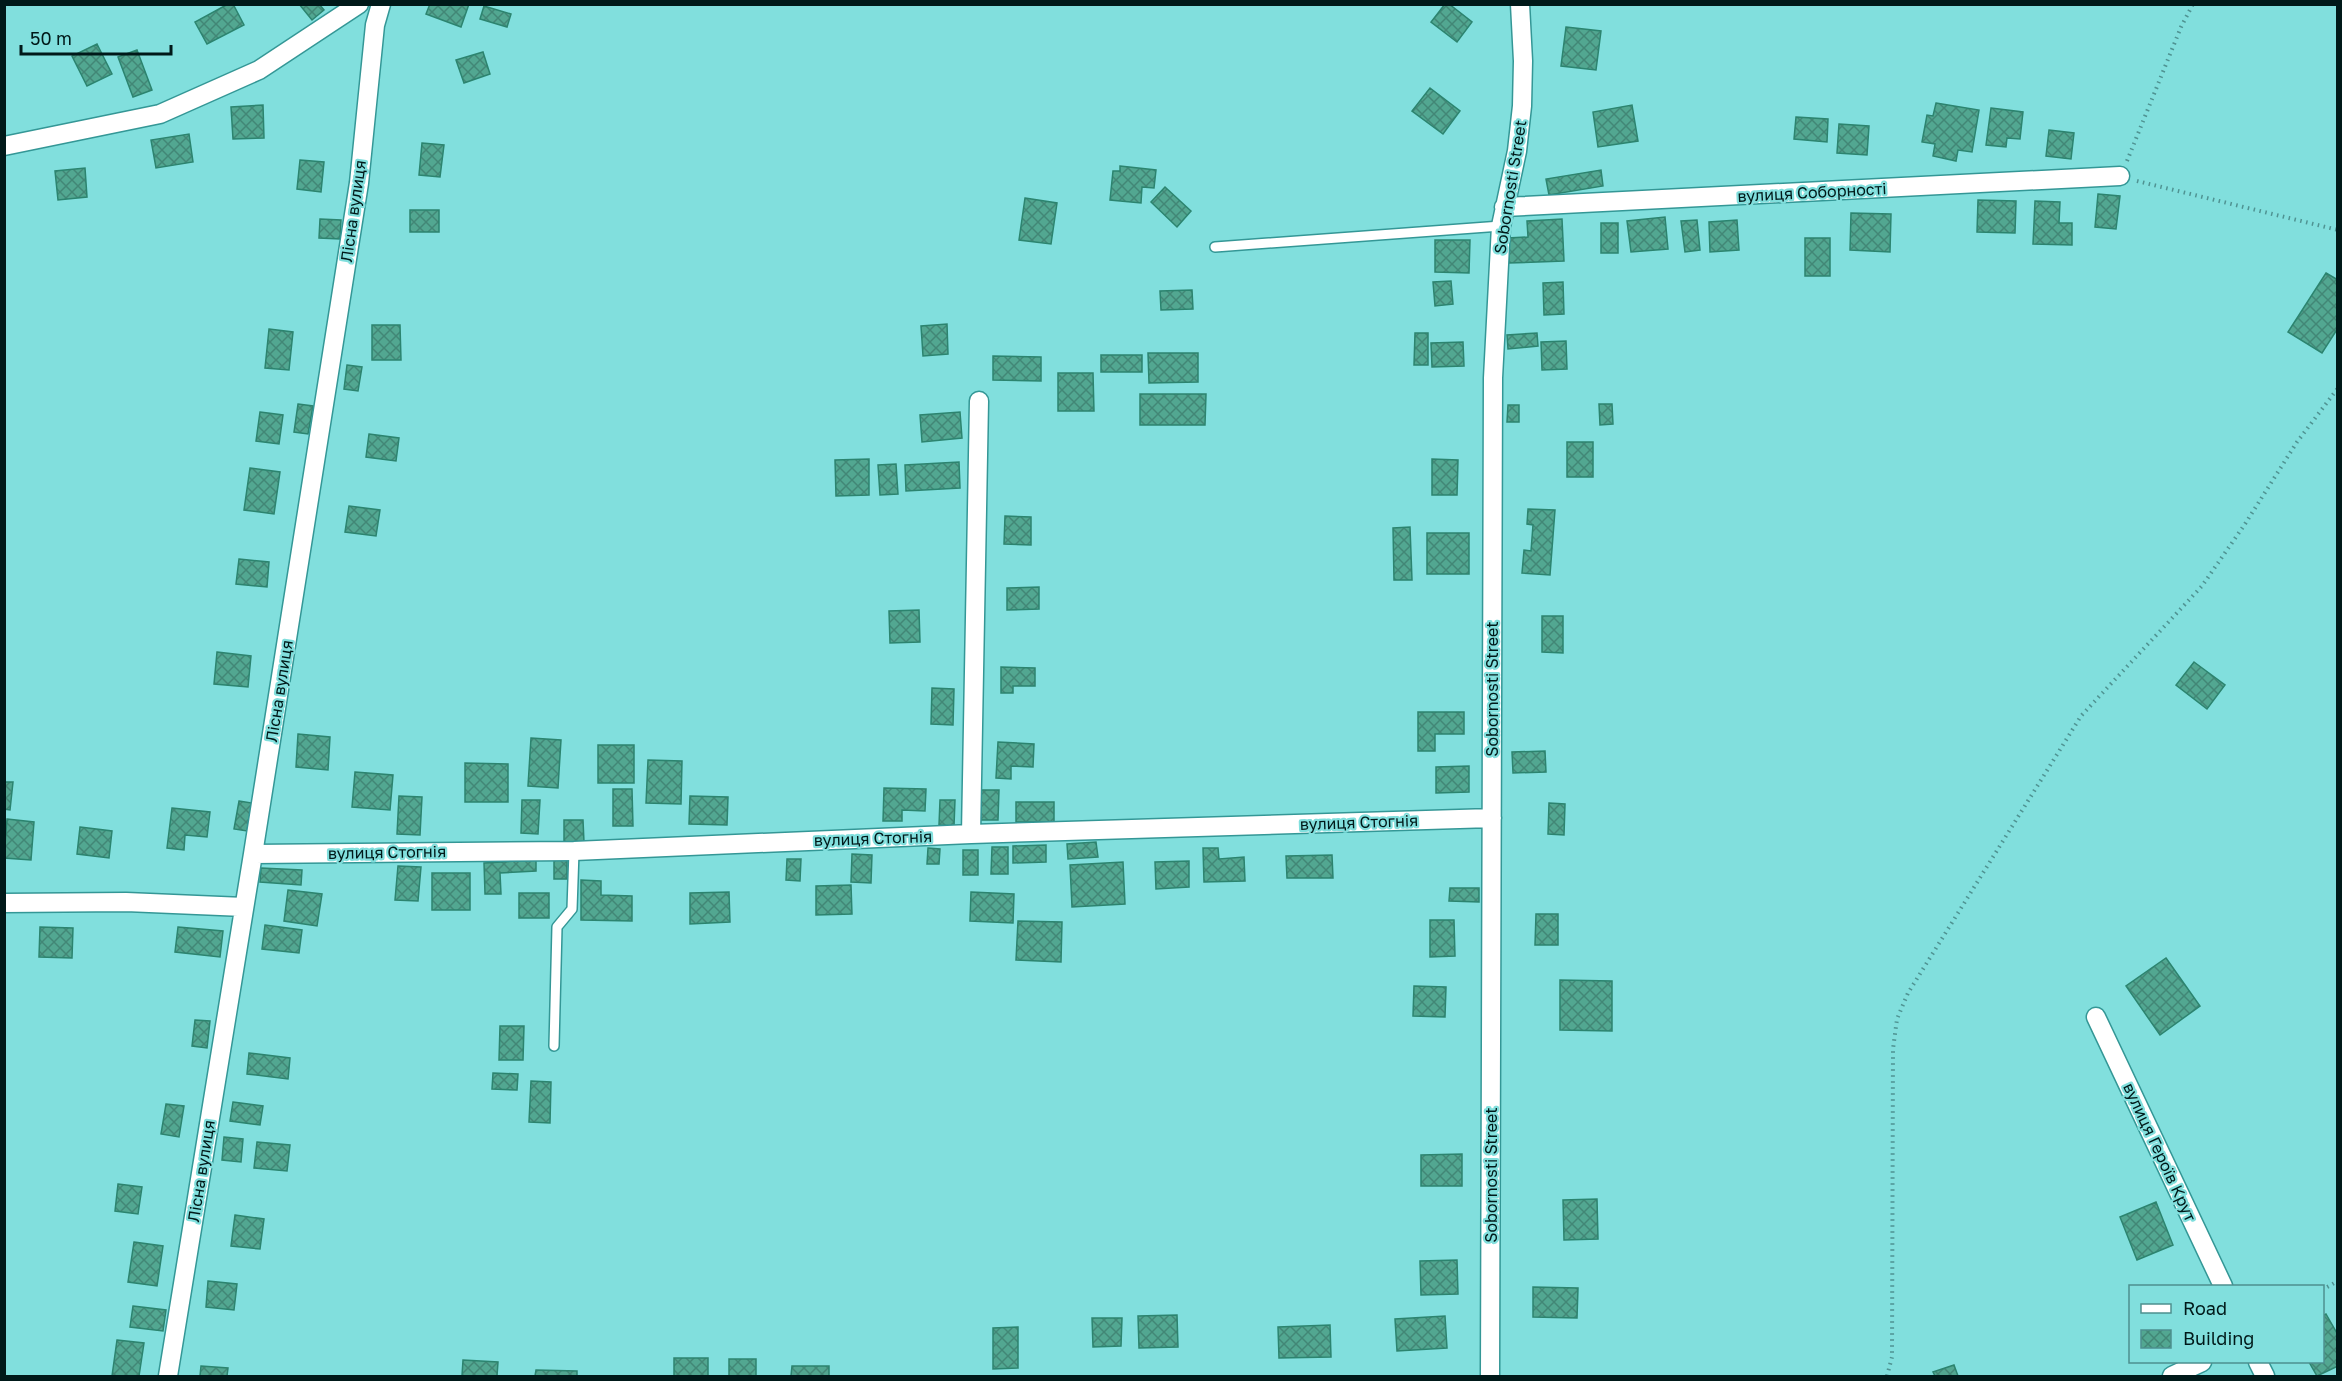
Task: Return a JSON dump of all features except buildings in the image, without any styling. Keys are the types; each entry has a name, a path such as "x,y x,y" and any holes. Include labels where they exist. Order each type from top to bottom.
{"street":[{"path":"4,146 160,114 259,69 359,4"},
{"name":"Лісна вулиця","path":"168,1377 254,854 359,183 375,25 381,4"},
{"name":"Sobornosti Street","path":"1490,1377 1493,378 1501,226 1517,151 1522,106 1523,61 1520,4"},
{"name":"вулиця Соборності","path":"1504,207 2120,177"},
{"path":"971,834 979,401"},
{"name":"вулиця Стогнія","path":"254,854 574,851 971,834 1492,818"},
{"path":"4,903 126,902 244,907"},
{"name":"вулиця Героїв Крут","path":"2097,1017 2222,1285"},
{"path":"2172,1377 2200,1363"},
{"path":"2258,1363 2265,1377"}],"lane":[{"path":"1215,247 1501,226"},
{"path":"554,1046 557,927 572,909 574,851"}],"path":[{"path":"2193,4 2181,27 2120,177 2337,230"},
{"path":"1887,1377 1892,1357 1893,1049 1897,1018 1908,993 2081,716 2202,586 2297,442 2337,388"},
{"path":"2324,1289 2337,1281"}]}
